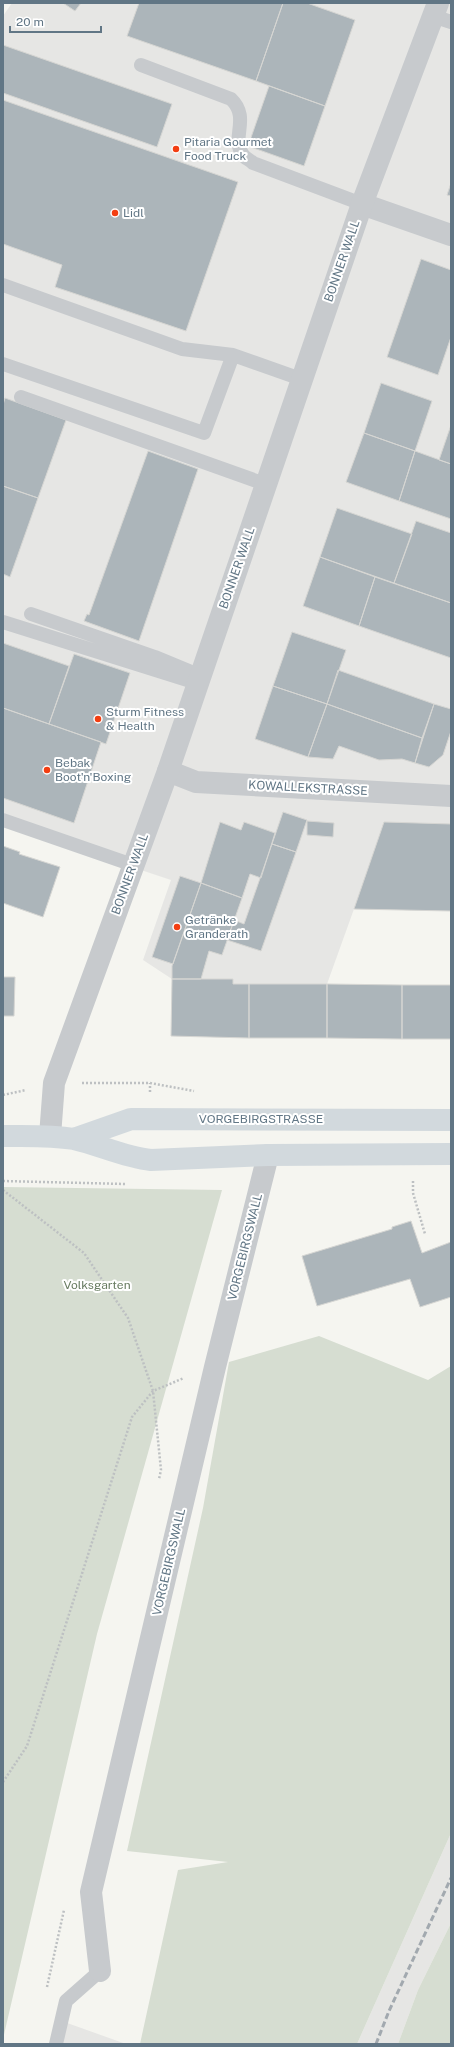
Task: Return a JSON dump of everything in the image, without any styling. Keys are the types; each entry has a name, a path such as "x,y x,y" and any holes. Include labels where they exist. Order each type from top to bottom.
{"main road":[{"name":"VORGEBIRGSTRASSE","path":"74,1140 131,1119 451,1120"},
{"name":"VORGEBIRGSTRASSE","path":"3,1136 50,1136 74,1140 138,1159 151,1160 268,1155 451,1154"}],"street":[{"name":"BONNER WALL","path":"50,1136 54,1084 168,771 362,204 440,14"},
{"path":"362,204 451,235"},
{"name":"KOWALLEKSTRASSE","path":"168,771 196,782 451,796"},
{"name":"VORGEBIRGSWALL","path":"100,1971 91,1892 215,1367 268,1155"}],"lane":[{"path":"141,65 231,98 237,104 240,113 239,140 242,155 254,163 362,204"},
{"path":"3,285 182,349 233,355 301,379"},
{"path":"3,364 204,433 233,355"},
{"path":"21,398 265,484"},
{"path":"31,614 155,657 198,680"},
{"path":"3,622 198,680"},
{"path":"3,820 133,865"},
{"path":"56,2044 66,2001 100,1971"}],"path":[{"path":"54,1084 150,1083"},
{"path":"3,1181 130,1184"},
{"path":"3,1190 84,1253 128,1318 153,1391 161,1470 157,1485"},
{"path":"413,1193 425,1234"},
{"path":"3,1782 27,1746 132,1417 153,1391 215,1367"},
{"path":"47,1990 66,1904"}],"shaded area":[{"path":"12,3 451,3 451,911 354,909 327,984 233,984 232,979 172,979 143,960 171,880 3,824 3,16"},
{"path":"451,1833 451,1923 418,1990 398,2044 357,2044"},
{"path":"56,2019 126,2044 51,2044"}],"green space":[{"name":"Volksgarten","path":"3,1187 222,1190 97,1634 3,2039"},
{"path":"319,1336 428,1380 451,1366 451,1833 357,2044 140,2044 178,1870 228,1862 127,1851 203,1508 229,1362"},
{"path":"451,1923 451,2044 398,2044 418,1990"}],"building":[{"path":"63,3 81,3 75,11"},
{"path":"139,3 283,3 256,81 127,36"},
{"path":"283,3 307,3 355,20 325,106 256,81"},
{"path":"3,45 172,104 157,147 3,93"},
{"path":"269,86 325,106 304,166 248,146"},
{"name":"Lidl","path":"3,100 238,182 186,331 55,287 62,265 3,244"},
{"path":"451,183 451,196 447,195"},
{"path":"421,259 451,270 451,337 438,375 387,357"},
{"path":"381,383 432,401 415,451 364,433"},
{"path":"5,398 66,420 38,498 3,486 3,405"},
{"path":"451,425 451,464 439,460"},
{"path":"364,433 415,451 399,501 346,482"},
{"path":"148,451 198,469 139,641 84,621 87,614 89,615"},
{"path":"415,451 451,464 451,519 399,501"},
{"path":"3,486 38,498 10,577 3,574"},
{"path":"337,508 412,534 394,583 320,557"},
{"path":"416,521 451,533 451,603 394,583"},
{"path":"320,557 375,577 359,626 303,606"},
{"path":"375,577 451,603 451,658 359,626"},
{"path":"292,632 346,650 327,704 273,686"},
{"path":"3,643 69,666 49,724 3,708"},
{"path":"74,654 130,673 106,744 49,724"},
{"path":"338,670 434,704 422,738 327,704"},
{"path":"273,686 327,704 308,757 255,739"},
{"path":"327,704 422,738 415,763 402,759 379,760 339,746 333,759 308,757"},
{"path":"434,704 451,709 451,731 443,755 429,767 415,763"},
{"name":"Bebak Boot'n'Boxing","path":"3,708 101,742 74,823 3,798"},
{"path":"283,812 307,820 296,852 272,844"},
{"path":"307,821 334,823 333,837 307,835"},
{"path":"220,822 241,830 244,822 275,833 261,878 250,874 242,898 201,883"},
{"path":"384,822 451,824 451,911 354,909"},
{"path":"272,844 296,852 261,951 227,940 234,920 244,924"},
{"path":"3,846 20,852 19,854 60,867 43,917 3,903"},
{"path":"180,876 201,883 173,964 152,957"},
{"path":"201,883 242,898 222,955 209,951 201,979 172,979 172,966"},
{"path":"3,977 15,977 14,1016 3,1016"},
{"path":"172,979 233,979 233,984 249,984 249,1038 171,1036"},
{"path":"249,984 327,984 327,1038 249,1038"},
{"path":"327,984 402,985 402,1039 327,1038"},
{"path":"402,985 451,985 451,1039 402,1039"},
{"path":"411,1221 422,1253 451,1242 451,1297 420,1307 410,1279 317,1306 302,1256 392,1229 392,1227"}],"railway":[{"path":"376,2044 389,2011 451,1878"}],"place":[{"name":"Pitaria Gourmet Food Truck","path":"176,149"},
{"name":"Lidl","path":"115,213"},
{"name":"Sturm Fitness & Health","path":"98,719"},
{"name":"Bebak Boot'n'Boxing","path":"47,770"},
{"name":"Getränke Granderath","path":"177,927"}]}
